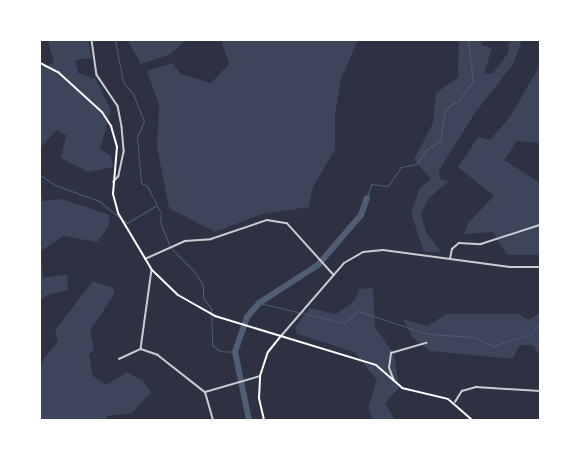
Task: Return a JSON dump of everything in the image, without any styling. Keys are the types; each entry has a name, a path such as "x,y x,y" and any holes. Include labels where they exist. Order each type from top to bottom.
{"main road":[{"path":"40,63 58,72 102,112 111,126 117,147 113,184 118,213 152,270 190,304 230,321 376,365 396,384 411,392 442,396 454,402 472,420"},
{"path":"264,420 258,391 260,376 268,352 281,336"}],"street":[{"path":"92,40 97,75 118,106 122,127 122,162 113,184"},
{"path":"145,259 185,241 211,239 267,220 287,222 312,253 334,275"},
{"path":"450,259 452,249 459,243 481,244 540,225"},
{"path":"281,336 334,275 355,255 373,250 510,267 540,267"},
{"path":"141,349 152,270"},
{"path":"396,384 388,368 391,353 427,343"},
{"path":"119,360 141,349 158,355 205,392 213,420"},
{"path":"205,392 260,376"},
{"path":"454,402 462,391 476,386 540,391"}],"shaded area":[{"path":"53,40 88,40 92,58 75,60 78,73 96,79 111,111 100,149 111,156 113,167 88,172 61,158 66,135 57,130 40,148 40,68 54,63 48,42"},
{"path":"186,40 171,54 141,64 128,41"},
{"path":"221,40 358,40 341,79 335,114 335,150 313,187 309,207 262,214 215,232 169,208 157,147 159,105 147,71 172,63 181,74 211,83 229,64"},
{"path":"459,40 482,40 481,45 492,48 484,74 493,73 508,53 509,40 522,40 513,64 475,113 439,170 440,179 449,181 429,198 421,214 426,232 441,252 424,252 411,213 420,188 431,179 414,160 433,123 436,93 458,77"},
{"path":"540,65 540,143 517,141 504,160 540,183 540,255 507,255 493,232 464,234 468,223 494,196 458,167 478,137 490,140 510,117"},
{"path":"40,185 43,201 62,199 110,215 108,227 97,242 63,236 41,251 43,278 67,274 68,290 47,295 40,301"},
{"path":"93,281 113,288 115,293 90,331 94,349 89,355 93,376 106,385 127,372 142,380 151,392 132,413 107,416 105,420 40,420 40,364 58,341 55,330"},
{"path":"373,288 375,327 394,354 399,388 385,403 395,420 373,420 368,408 377,380 354,352 297,334 295,327 310,308 336,314 354,301 359,289"},
{"path":"540,313 540,356 533,345 520,345 512,359 430,351 412,337 403,319 428,326 446,314 519,314 528,320"}],"waterway":[{"path":"115,40 123,82 133,94 144,121 137,137 141,183 147,186 161,214 160,222 170,247 194,271 203,285 203,298 211,308 212,345 220,351 235,352"},
{"path":"367,198 371,184 388,186 401,167 417,164 426,150 440,141 445,109 459,100 473,81 468,40"},
{"path":"40,175 55,185 99,201 119,217"},
{"path":"249,420 235,352 247,317 259,303 318,265 361,215 367,198"},
{"path":"122,219 127,223 155,206"},
{"path":"259,303 344,323 358,311 428,334 474,337 493,346 531,334 540,322"}]}
